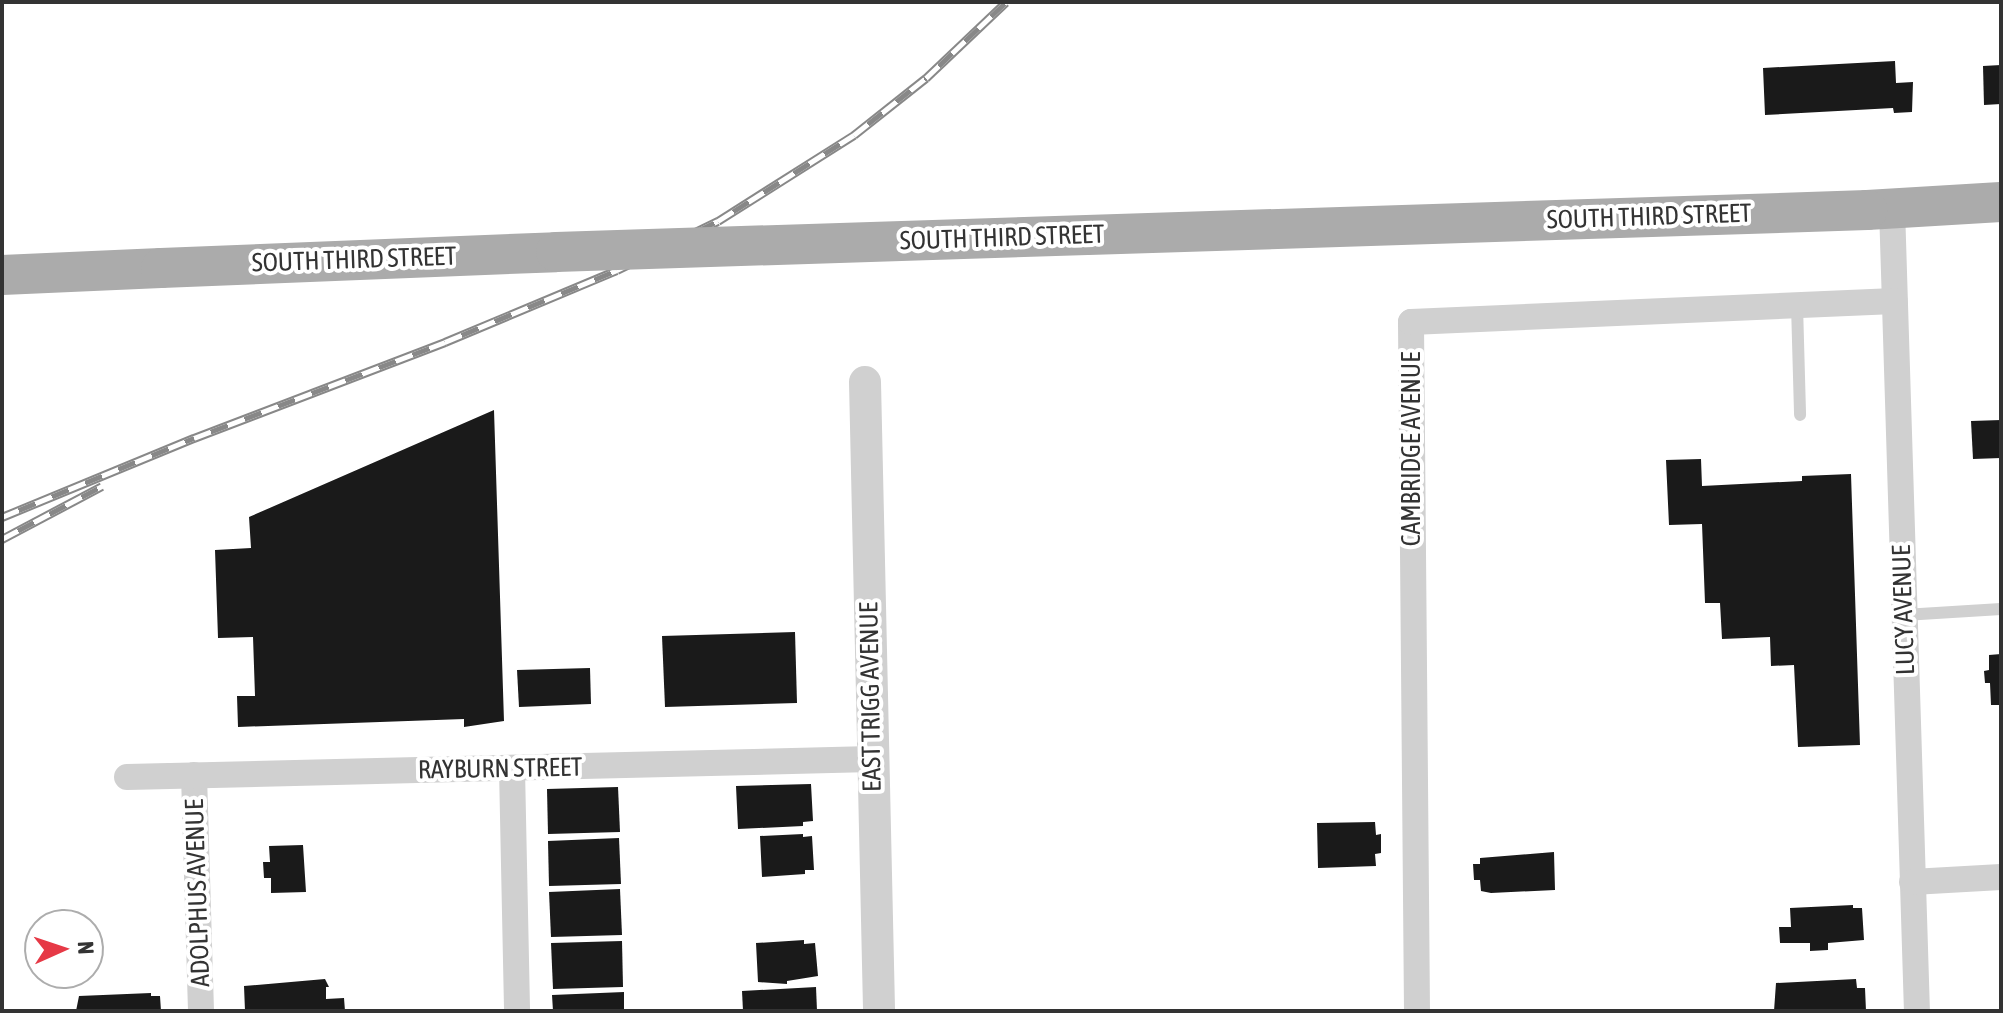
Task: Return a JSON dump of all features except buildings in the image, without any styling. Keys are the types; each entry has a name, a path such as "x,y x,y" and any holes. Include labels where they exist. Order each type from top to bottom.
{"main road":[{"name":"SOUTH THIRD STREET","path":"2,275 556,252 1880,209 2001,202"}],"street":[{"name":"LUCY AVENUE","path":"1880,209 1895,301 1917,1011"},
{"name":"CAMBRIDGE AVENUE","path":"1417,1011 1411,322 1895,301"},
{"name":"EAST TRIGG AVENUE","path":"865,382 879,1011"},
{"name":"RAYBURN STREET","path":"127,777 872,759"},
{"path":"512,769 517,1011"},
{"name":"ADOLPHUS AVENUE","path":"194,775 201,1011"},
{"path":"1912,882 2001,877"}],"lane":[{"path":"1797,305 1800,415"},
{"path":"1904,615 2001,609"}],"railway":[{"path":"2,517 194,438 445,342 617,270 718,221 854,135 926,78 1006,2"},
{"path":"2,539 102,486"}]}
